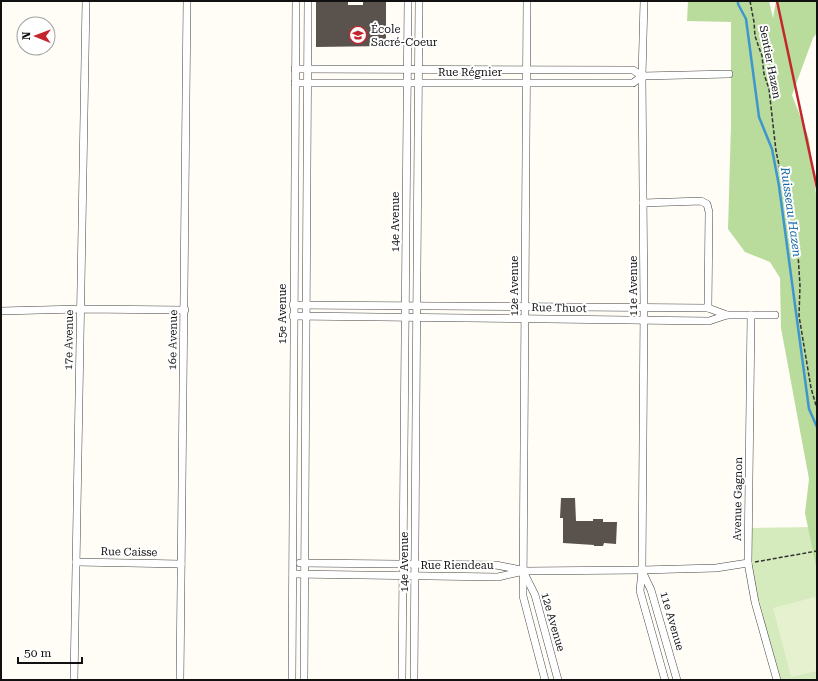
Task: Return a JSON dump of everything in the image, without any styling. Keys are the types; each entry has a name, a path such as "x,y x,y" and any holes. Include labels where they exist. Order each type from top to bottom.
{"street":[{"name":"17e Avenue","path":"74,680 86,1"},
{"name":"16e Avenue","path":"180,680 187,1"},
{"name":"15e Avenue","path":"292,680 293,305 296,1"},
{"path":"304,680 308,1"},
{"name":"14e Avenue","path":"402,680 408,1"},
{"name":"14e Avenue","path":"414,680 419,1"},
{"name":"12e Avenue","path":"527,1 524,318 524,571 522,596 544,680"},
{"name":"11e Avenue","path":"644,1 642,76 644,320 642,570 640,591 664,680"},
{"name":"Rue Régnier","path":"295,70 633,70 642,76 728,74"},
{"name":"Rue Régnier","path":"295,83 633,83 642,76"},
{"path":"294,190 307,191"},
{"path":"643,203 701,201 707,204 709,212 708,308"},
{"name":"Rue Thuot","path":"293,305 708,308 727,314 775,315"},
{"path":"1,310 185,310"},
{"name":"Rue Thuot","path":"293,316 708,321 727,314"},
{"name":"Avenue Gagnon","path":"751,315 748,563 755,602 777,680"},
{"path":"293,438 306,438"},
{"path":"404,444 416,443"},
{"name":"Rue Caisse","path":"76,562 181,564"},
{"name":"Rue Riendeau","path":"293,563 496,565 524,571"},
{"name":"Rue Riendeau","path":"293,574 498,577 524,571 716,568 748,563"},
{"name":"11e Avenue","path":"642,570 651,590 676,680"},
{"name":"12e Avenue","path":"524,571 535,595 558,680"}],"path":[{"name":"Sentier Hazen","path":"750,1 755,36 762,56 764,74 769,89 776,151 785,193 791,239 798,254 800,286 799,316 811,388 817,409"},
{"path":"748,563 817,551"}],"green space":[{"path":"688,1 769,1 773,18 776,1 817,1 817,33 813,38 792,95 809,139 817,202 817,571 805,513 809,479 781,328 780,278 770,262 745,252 728,229 731,125 731,22 687,21"},
{"path":"817,527 817,680 777,680 748,563 750,528"},
{"path":"815,597 817,604 817,671 791,677 773,608"}],"building":[{"path":"316,1 348,1 348,5 363,5 363,1 386,1 386,46 316,47"},
{"path":"561,498 575,498 576,521 593,521 593,519 603,519 603,522 617,522 616,544 604,543 603,546 594,546 563,543 563,518 560,518"}],"waterway":[{"name":"Ruisseau Hazen","path":"738,1 738,4 746,19 759,117 772,149 779,186 809,409 817,427"}],"railway":[{"path":"777,1 817,188"}],"place":[{"name":"École Sacré-Coeur","path":"358,35"}]}
